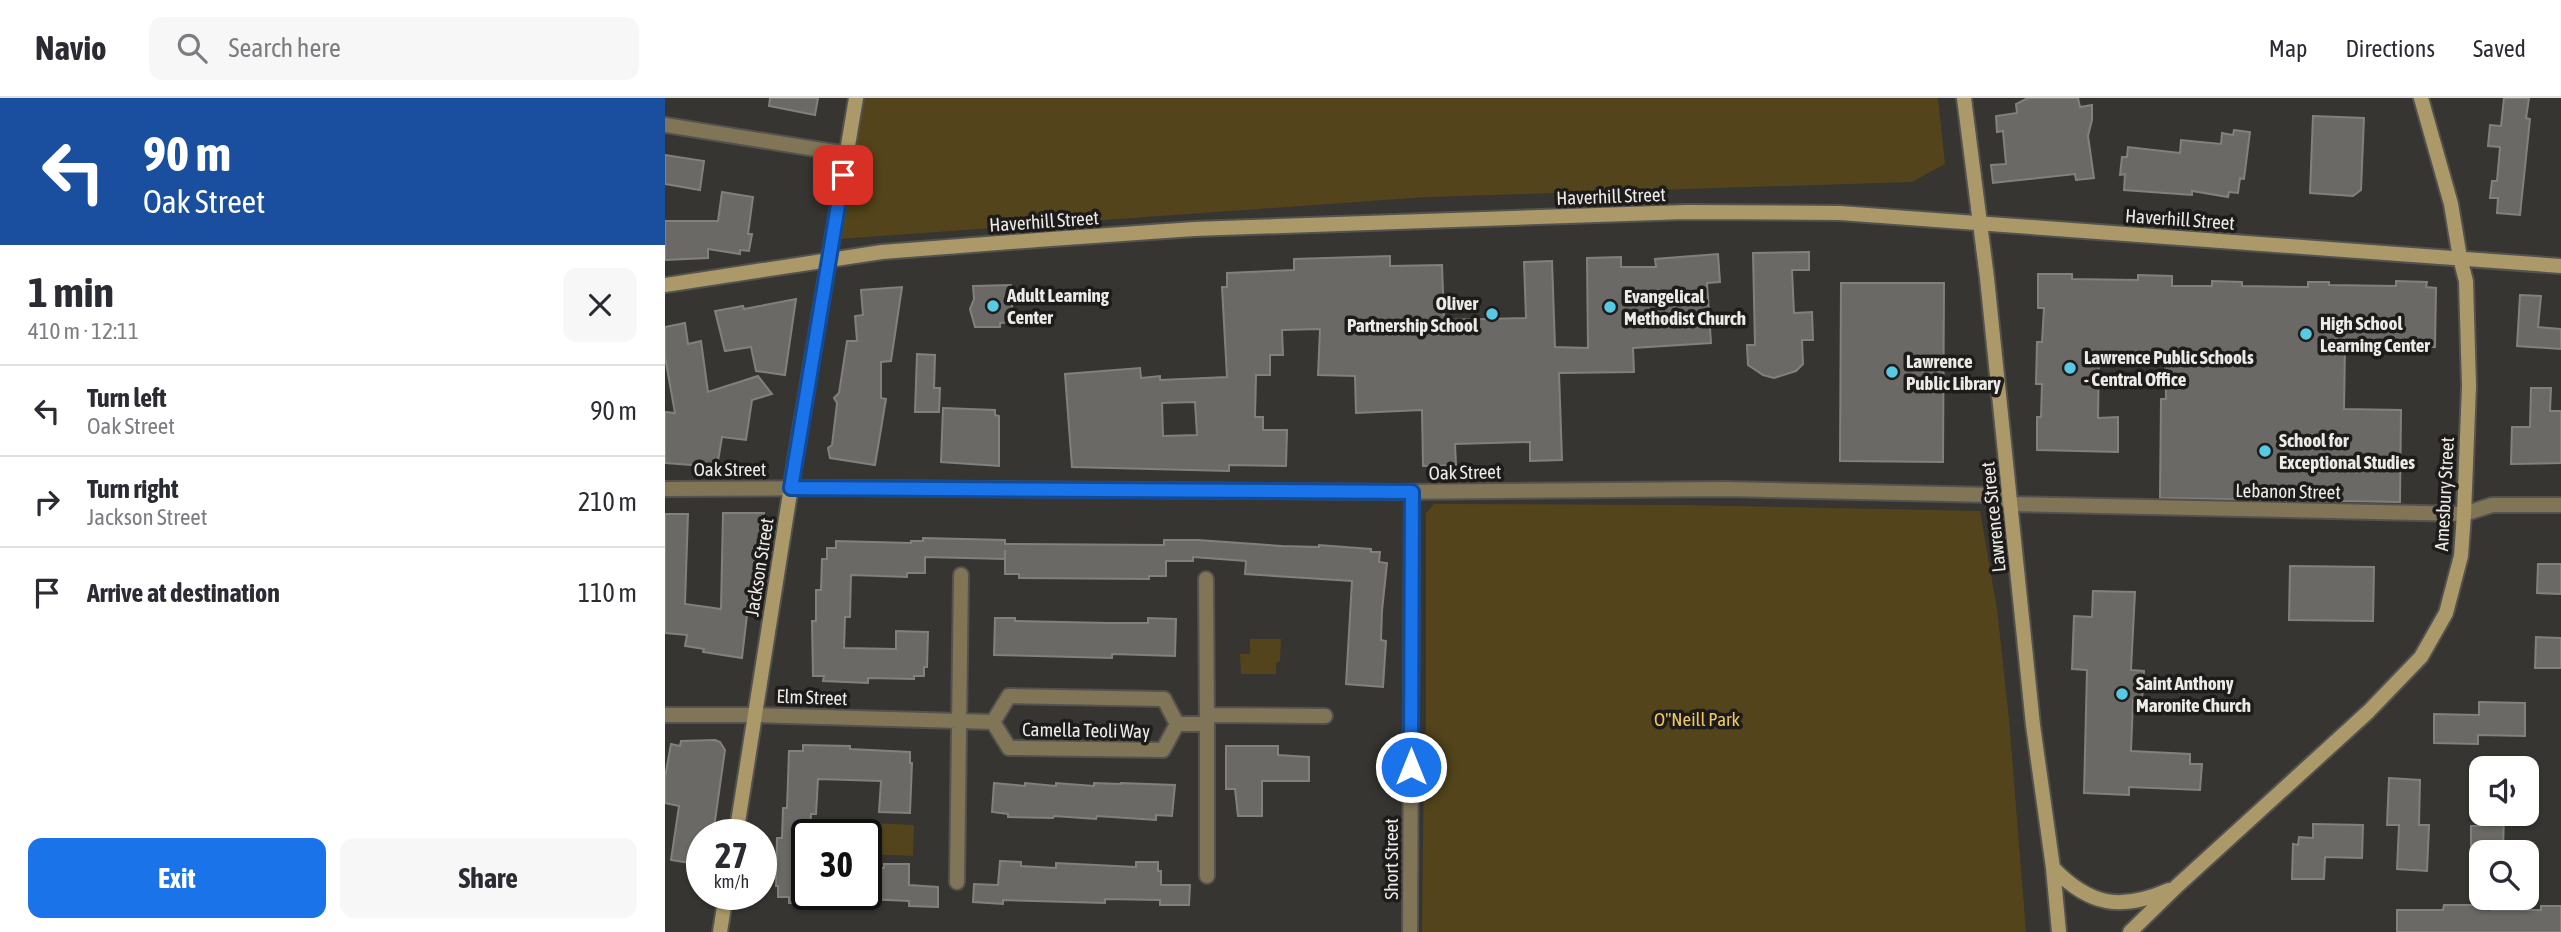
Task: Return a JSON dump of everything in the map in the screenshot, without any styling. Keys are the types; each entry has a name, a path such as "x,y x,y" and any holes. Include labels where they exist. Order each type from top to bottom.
{"main road":[{"name":"Jackson Street","path":"739,819 856,98"},
{"name":"Lawrence Street","path":"1964,98 2012,504 2033,725 2059,932"},
{"name":"Amesbury Street","path":"2130,932 2360,719 2421,657 2446,613 2461,556 2465,514 2468,373 2466,281 2451,204 2421,98"},
{"name":"Haverhill Street","path":"665,285 881,252 1193,229 1686,212 1840,213 2561,266"},
{"path":"2053,868 2081,891 2103,900 2125,904 2148,899 2177,887"},
{"path":"720,932 723,910"}],"street":[{"path":"665,125 847,154"},
{"name":"Oak Street","path":"665,489 1412,492 1725,489 1993,495 2012,504"},
{"name":"Short Street","path":"1410,932 1412,492"},
{"name":"Lebanon Street","path":"2012,504 2465,514 2492,505 2561,505"},
{"path":"957,882 961,575"},
{"path":"1206,579 1207,876"},
{"name":"Camella Teoli Way","path":"1009,695 1164,699 1177,724 1163,750 1009,748 993,722 1009,695"},
{"name":"Elm Street","path":"665,715 958,721"},
{"name":"Camella Teoli Way","path":"1177,724 1207,719 1325,716"},
{"path":"958,721 993,722"}],"green space":[{"path":"862,98 1938,98 1945,164 1912,182 1426,197 838,239"},
{"name":"O\"Neill Park","path":"1434,504 1685,505 1980,511 1997,609 2009,719 2026,932 1422,932 1426,752 1426,513"},
{"path":"1250,639 1281,639 1280,661 1276,663 1276,674 1241,674 1240,654 1250,654"},
{"path":"882,823 914,825 913,856 882,855"}],"building":[{"path":"770,98 818,98 815,115 769,106"},
{"path":"2028,98 2078,98 2080,107 2092,105 2088,136 2094,178 2076,180 2075,174 1993,183 1991,165 2006,164 2003,131 1997,132 1996,116 2017,113 2016,104"},
{"path":"2504,98 2529,98 2526,118 2530,119 2520,215 2497,213 2498,198 2490,198 2492,181 2497,181 2500,147 2488,146 2490,125 2501,126"},
{"path":"2313,116 2364,118 2361,190 2353,196 2310,193"},
{"path":"2234,130 2250,132 2244,179 2240,178 2238,193 2229,192 2228,197 2192,191 2192,195 2124,190 2125,174 2120,175 2122,157 2127,157 2128,147 2180,153 2181,140 2221,144 2222,133 2233,135"},
{"path":"665,155 704,161 700,190 665,184"},
{"path":"722,192 753,197 748,234 752,234 749,251 740,250 740,254 708,249 708,258 665,260 665,221 718,221"},
{"path":"1809,252 1809,270 1792,270 1794,313 1812,312 1813,340 1802,340 1803,364 1796,371 1774,378 1763,375 1748,365 1747,345 1755,345 1753,253"},
{"path":"1718,254 1720,282 1707,283 1711,343 1633,348 1634,372 1559,373 1562,460 1530,461 1530,442 1455,444 1456,465 1423,466 1422,410 1356,413 1355,376 1318,375 1320,329 1282,330 1283,355 1270,355 1270,375 1256,375 1255,417 1263,417 1263,430 1287,430 1286,466 1229,465 1229,471 1072,467 1065,374 1140,368 1141,378 1160,376 1160,380 1227,377 1222,287 1227,287 1227,273 1294,270 1294,259 1390,256 1390,266 1442,265 1444,320 1526,318 1524,262 1552,261 1555,347 1588,348 1587,258 1621,257 1621,267 1656,267 1655,259","holes":["1195,402 1197,435 1163,436 1162,403"]},
{"path":"2038,274 2072,274 2072,279 2138,280 2138,275 2172,276 2172,286 2212,286 2212,281 2242,282 2242,286 2308,287 2308,282 2396,286 2396,281 2427,282 2426,287 2436,288 2435,347 2345,346 2344,409 2401,410 2400,502 2160,498 2161,399 2166,399 2165,354 2099,352 2098,418 2118,417 2118,452 2037,450 2037,417 2041,417 2042,384 2036,384 2037,342 2042,342 2044,308 2038,308"},
{"name":"Lawrence Public Library","path":"1841,283 1944,283 1943,462 1840,461"},
{"path":"1011,285 1013,322 1000,323 1000,327 975,327 970,309 974,299 973,286"},
{"path":"902,287 891,361 881,362 881,398 886,399 875,465 830,458 828,448 832,445 837,403 834,398 839,393 847,341 857,341 855,316 863,315 861,290"},
{"path":"2520,295 2541,296 2538,327 2561,329 2561,349 2517,346"},
{"path":"796,299 785,375 756,371 751,347 725,351 715,311 743,306 744,309"},
{"path":"685,323 688,344 701,341 708,392 758,376 772,394 752,400 746,440 722,437 717,467 665,463 665,412 675,413 665,357 665,327"},
{"path":"917,354 935,355 934,388 940,388 939,412 915,412"},
{"path":"2531,388 2551,388 2550,411 2561,411 2561,463 2511,464 2512,427 2530,427"},
{"path":"943,408 995,410 995,415 999,416 999,466 941,462"},
{"path":"723,513 764,513 742,658 703,652 704,649 685,646 687,635 665,633 665,514 688,514 685,604 721,609"},
{"path":"923,538 1005,540 1005,544 1164,545 1164,540 1198,540 1371,549 1371,552 1380,552 1379,562 1387,563 1381,640 1386,641 1383,687 1346,684 1352,581 1245,574 1246,561 1193,557 1193,561 1166,561 1166,576 1149,576 1149,579 1019,578 1019,574 1005,574 1005,559 925,557 925,573 907,573 907,577 851,575 850,617 845,617 844,648 896,649 896,631 928,632 927,667 924,667 924,676 914,676 914,679 868,678 868,683 823,681 824,676 813,676 812,621 816,621 816,590 821,590 822,559 827,559 827,548 836,548 836,541 911,543 923,541"},
{"path":"2538,564 2561,564 2561,594 2537,593"},
{"path":"2290,566 2374,567 2373,621 2289,620"},
{"name":"Saint Anthony Maronite Church","path":"2093,591 2135,592 2131,670 2144,671 2142,700 2133,700 2131,751 2190,754 2190,764 2202,764 2200,790 2129,787 2129,795 2084,793 2087,670 2072,669 2074,616 2092,617"},
{"path":"995,618 1015,618 1015,621 1108,623 1148,623 1148,618 1176,619 1175,656 1112,654 1112,658 994,655"},
{"path":"2536,637 2561,638 2561,668 2535,668"},
{"path":"2479,702 2525,703 2525,736 2478,735 2478,744 2434,743 2434,714 2479,715"},
{"path":"715,740 720,742 725,750 715,819 686,819 686,862 671,860 679,806 665,803 665,777 671,744 680,746 681,741"},
{"path":"803,745 910,752 910,813 879,812 881,781 818,779 816,814 811,814 811,819 791,819 789,903 789,897 778,897 777,838 782,838 783,808 787,808 789,751 803,751"},
{"path":"1226,746 1278,746 1278,755 1309,757 1309,781 1262,781 1262,816 1238,816 1235,789 1226,789"},
{"path":"2389,778 2420,780 2419,825 2429,825 2427,871 2397,869 2399,825 2387,825"},
{"path":"994,783 1025,786 1025,783 1056,786 1056,783 1094,786 1094,783 1175,785 1172,816 1156,815 1156,820 1097,816 1096,819 1008,817 1008,814 992,812"},
{"path":"2313,824 2363,825 2362,858 2325,857 2324,879 2292,879 2293,844 2298,845 2299,837 2313,838"},
{"path":"2471,826 2504,826 2503,840 2471,840"},
{"path":"1000,861 1021,862 1021,866 1056,868 1056,863 1136,867 1136,862 1158,862 1161,885 1190,885 1189,905 1160,905 1160,900 1105,899 1105,903 1003,900 1003,904 973,902 974,884 998,885"},
{"path":"884,864 909,864 909,885 938,887 938,907 909,906 909,901 882,900"},
{"path":"2444,905 2469,905 2469,910 2541,910 2541,906 2561,906 2561,932 2397,932 2397,910 2443,910"}],"place":[{"name":"Adult Learning Center","path":"993,306"},
{"name":"Evangelical Methodist Church","path":"1610,307"},
{"name":"Oliver Partnership School","path":"1492,314"},
{"name":"High School Learning Center","path":"2306,334"},
{"name":"Lawrence Public Schools - Central Office","path":"2070,368"},
{"name":"Lawrence Public Library","path":"1892,372"},
{"name":"School for Exceptional Studies","path":"2265,451"},
{"name":"Saint Anthony Maronite Church","path":"2122,694"}],"route":[{"path":"843,175 791,488 1412,492 1411,767"}]}
